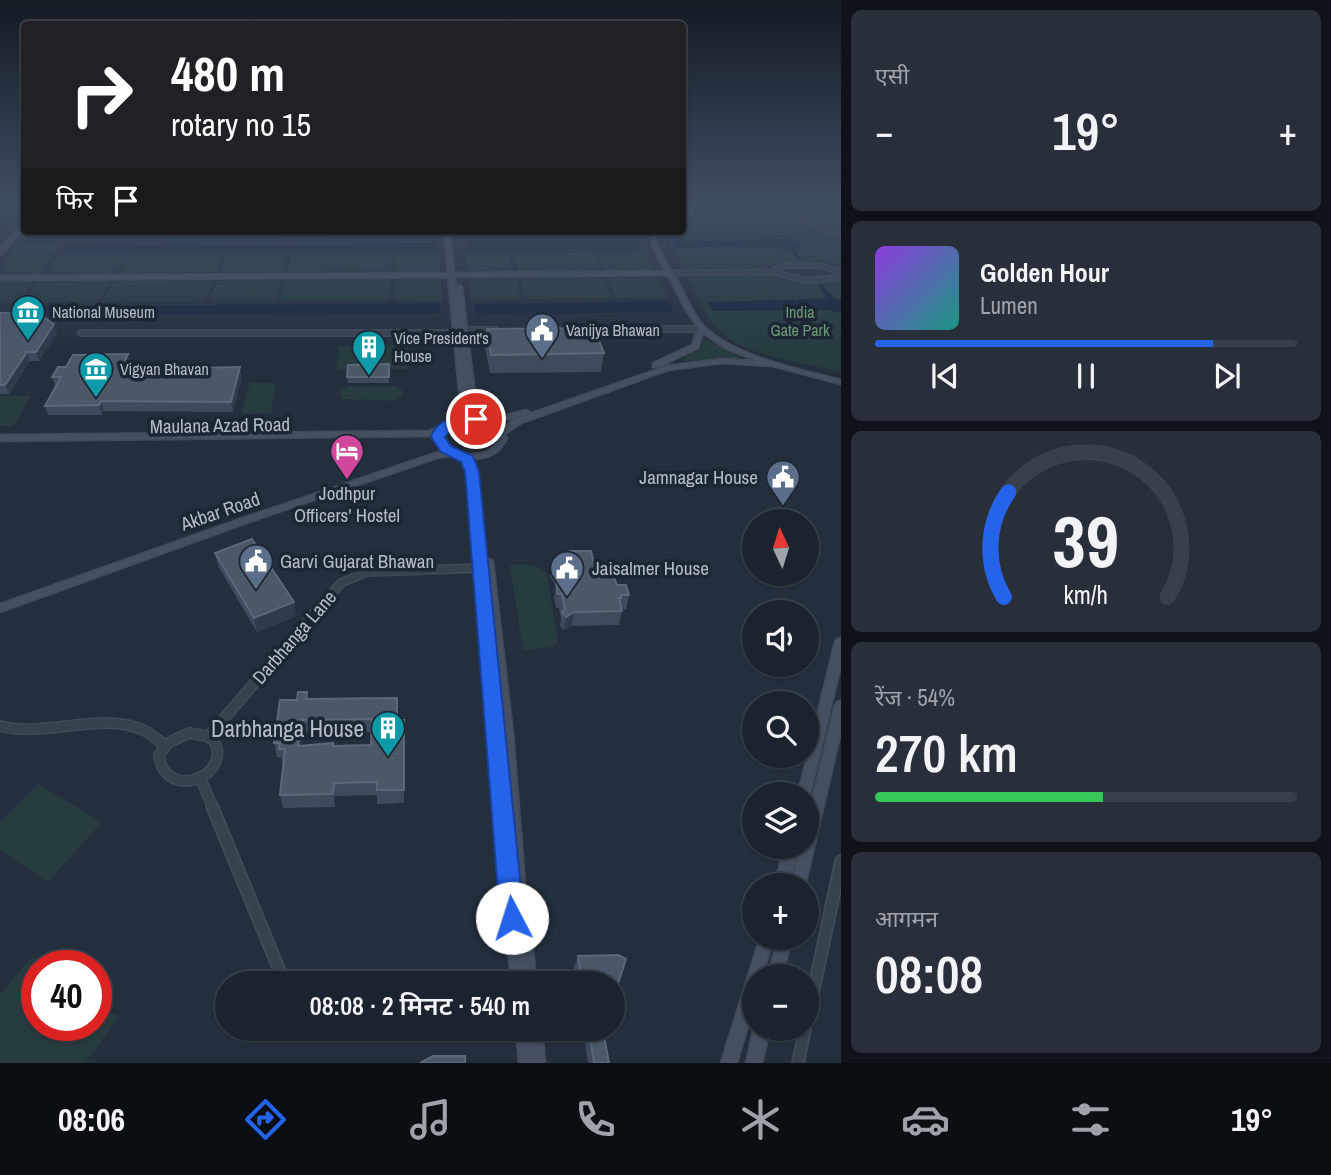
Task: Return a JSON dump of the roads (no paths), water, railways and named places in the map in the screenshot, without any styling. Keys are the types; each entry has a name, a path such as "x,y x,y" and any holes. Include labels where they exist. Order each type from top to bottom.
{"main road":[{"path":"451,252 455,275"},
{"path":"454,252 461,332 473,411 478,419"},
{"path":"659,252 701,328 739,351 841,382"},
{"path":"0,278 670,273"},
{"path":"488,422 506,419 669,360 695,346 701,328"},
{"path":"460,419 465,411 461,332"},
{"path":"669,360 679,366"},
{"path":"502,433 519,421 667,368 722,361 775,364"},
{"path":"502,433 488,422 478,419 460,419 440,430 441,443 470,464 472,472 518,971"},
{"name":"Maulana Azad Road","path":"0,438 400,434 440,430"},
{"path":"458,454 482,455 498,448 502,443 502,433"},
{"name":"Maulana Azad Road","path":"0,443 345,439 432,440 441,443"},
{"name":"Akbar Road","path":"0,605 244,515 422,457 435,451 441,443"},
{"name":"Akbar Road","path":"0,605 439,455 458,454"},
{"path":"482,455 478,468 507,734 528,971"},
{"path":"807,782 841,642"},
{"path":"801,873 841,705"},
{"path":"729,1063 742,1020"},
{"path":"525,1041 527,1063"},
{"path":"535,1041 537,1063"},
{"path":"754,1063 759,1041"}],"street":[{"path":"670,273 772,272 811,280 838,278 841,272 822,266 800,265 781,266 772,272"},
{"path":"580,330 701,328"},
{"path":"81,333 499,330"},
{"name":"Darbhanga Lane","path":"209,736 341,583 367,572 482,568"},
{"path":"0,726 18,730 125,725 145,731 166,746"},
{"path":"189,733 209,736 218,751 216,761 200,777 189,781 168,777 162,770 160,761 166,746 178,736 189,733"},
{"path":"200,777 280,971"},
{"path":"819,965 841,861"},
{"path":"798,1063 803,1041"}],"water":[{"path":"818,285 823,285 834,298 841,300 841,313 828,310 713,311 707,302 826,299"},
{"path":"668,301 674,312 476,314 474,304"},
{"path":"440,303 440,313 14,315 20,307"}],"place":[{"name":"National Museum","path":"28,342"},
{"name":"Vanijya Bhawan","path":"542,360"},
{"name":"Vice President's House","path":"369,377"},
{"name":"Vigyan Bhavan","path":"96,399"},
{"name":"Jodhpur Officers' Hostel","path":"347,481"},
{"name":"Jamnagar House","path":"783,507"},
{"name":"Garvi Gujarat Bhawan","path":"256,591"},
{"name":"Jaisalmer House","path":"567,598"},
{"name":"Darbhanga House","path":"388,758"}],"park label":[{"name":"India Gate Park","path":"800,321"}]}
